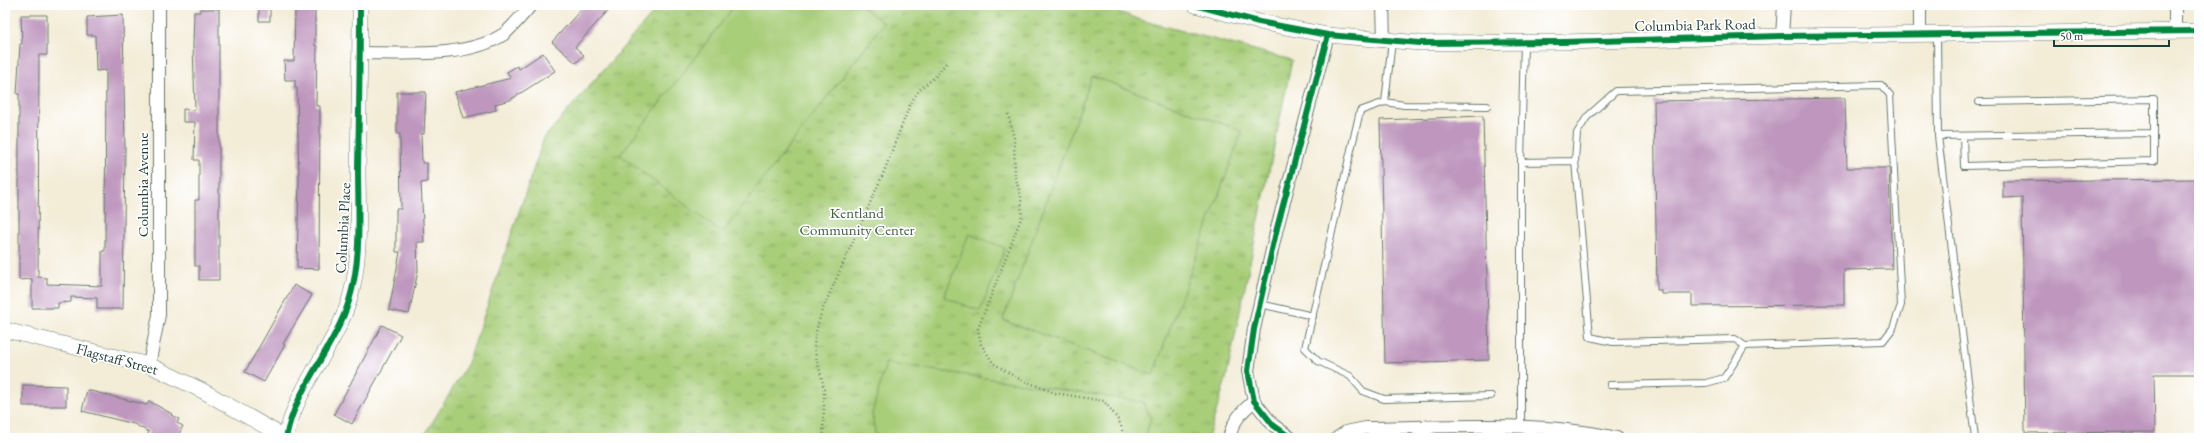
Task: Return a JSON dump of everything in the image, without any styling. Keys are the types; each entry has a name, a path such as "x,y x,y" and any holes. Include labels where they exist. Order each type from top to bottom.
{"street":[{"name":"Columbia Avenue","path":"150,365 159,315 159,5"},
{"name":"Columbia Place","path":"286,438 293,414 327,350 348,302 354,280 358,225 360,5"},
{"path":"359,53 456,50 473,47 505,33 531,5"},
{"name":"Columbia Park Road","path":"1195,5 1259,22 1328,35 1388,41 1524,42 1782,36 2199,31"},
{"path":"1383,5 1388,41"},
{"path":"1782,36 1784,5"},
{"path":"1920,5 1920,34"},
{"path":"2175,5 2175,32"},
{"path":"1292,438 1272,425 1254,401 1248,371 1260,304 1277,228 1328,35"},
{"name":"Flagstaff Street","path":"5,330 150,365 203,391 286,438"},
{"path":"1229,438 1232,427 1238,415 1254,401"},
{"path":"1337,438 1346,432 1366,428 1521,426 1580,430 1617,438"}],"lane":[{"path":"1937,34 1938,136 1975,438"},
{"path":"1385,102 1388,41"},
{"path":"1521,426 1521,162 1524,42"},
{"path":"1881,85 1890,95 1901,305 1893,328 1883,341 1745,346 1735,339 1613,342 1590,337 1575,161 1577,134 1588,117 1616,91 1881,85"},
{"path":"1963,136 1964,166 2154,161 2154,99 1978,102"},
{"path":"1487,106 1404,105 1385,102 1360,111 1305,348 1318,361 1350,376 1363,391 1384,399 1491,396"},
{"path":"1938,136 2154,133"},
{"path":"1521,162 1575,161"},
{"path":"1260,304 1313,316"},
{"path":"1610,385 1706,383 1724,378 1745,346"},
{"path":"1403,428 1441,438"}],"path":[{"path":"824,438 822,423 824,394 822,378 814,351 815,336 821,313 883,174 912,102 921,88 934,78 947,62"},
{"path":"1008,114 1014,138 1015,176 1021,196 1022,216 978,329 981,344 993,363 1016,378 1055,393 1104,401 1119,420 1123,433 1122,438"}],"green space":[{"name":"Kentland Community Center","path":"660,5 1100,5 1141,20 1292,60 1226,379 1208,438 423,438 468,363 544,138"},
{"path":"735,5 860,5 884,23 722,233 620,155"},
{"path":"1092,76 1242,131 1153,375 1003,320"},
{"path":"969,234 1005,248 980,311 944,297"},
{"path":"886,363 1143,402 1151,418 1145,438 876,438 872,414"}],"building":[{"path":"259,5 270,5 270,21 259,21"},
{"path":"295,5 315,5 315,46 317,46 316,106 320,106 319,269 297,268 299,180 297,88 295,88 295,80 285,80 284,61 294,61"},
{"path":"585,5 613,5 575,47 584,55 576,63 552,42"},
{"path":"200,9 219,9 219,280 199,280 199,266 195,266 195,200 199,200 199,160 194,160 195,122 183,122 183,109 195,110 193,45 194,12 200,12"},
{"path":"21,15 47,15 47,55 39,55 38,277 47,278 47,284 102,286 102,251 105,251 106,70 96,71 95,35 87,35 87,17 123,15 125,149 123,309 97,309 97,298 71,297 71,302 58,303 58,308 32,308 32,279 19,280 19,94 17,94 20,44 22,44"},
{"path":"543,53 555,71 510,100 495,104 496,110 463,118 455,92 511,78 507,72 517,66 519,69"},
{"path":"397,92 426,92 424,134 421,134 422,163 427,163 427,182 421,183 424,242 417,242 418,271 409,314 389,310 400,252 396,252 396,209 401,209 400,134 397,134"},
{"path":"1845,98 1847,168 1889,168 1892,269 1844,270 1844,305 1692,306 1692,294 1661,294 1661,290 1657,290 1654,101"},
{"path":"1483,116 1489,360 1385,363 1380,120"},
{"path":"2199,179 2199,374 2154,374 2155,432 2025,433 2022,197 2003,198 2003,181"},
{"path":"294,285 312,295 283,344 285,345 264,382 245,372"},
{"path":"382,325 401,335 352,424 334,414"},
{"path":"23,385 66,386 66,406 23,406"},
{"path":"87,390 147,405 149,401 179,419 177,423 183,426 177,438 145,438 149,432 134,424 82,411"}],"cycle path":[{"path":"286,438 298,402 342,319 349,301 356,269 358,252 360,5"},
{"path":"1195,5 1259,22 1328,35 1420,43 1563,42 1782,36 2199,31"},
{"path":"1291,438 1273,425 1254,401 1248,371 1254,329 1277,228 1328,35"}]}
